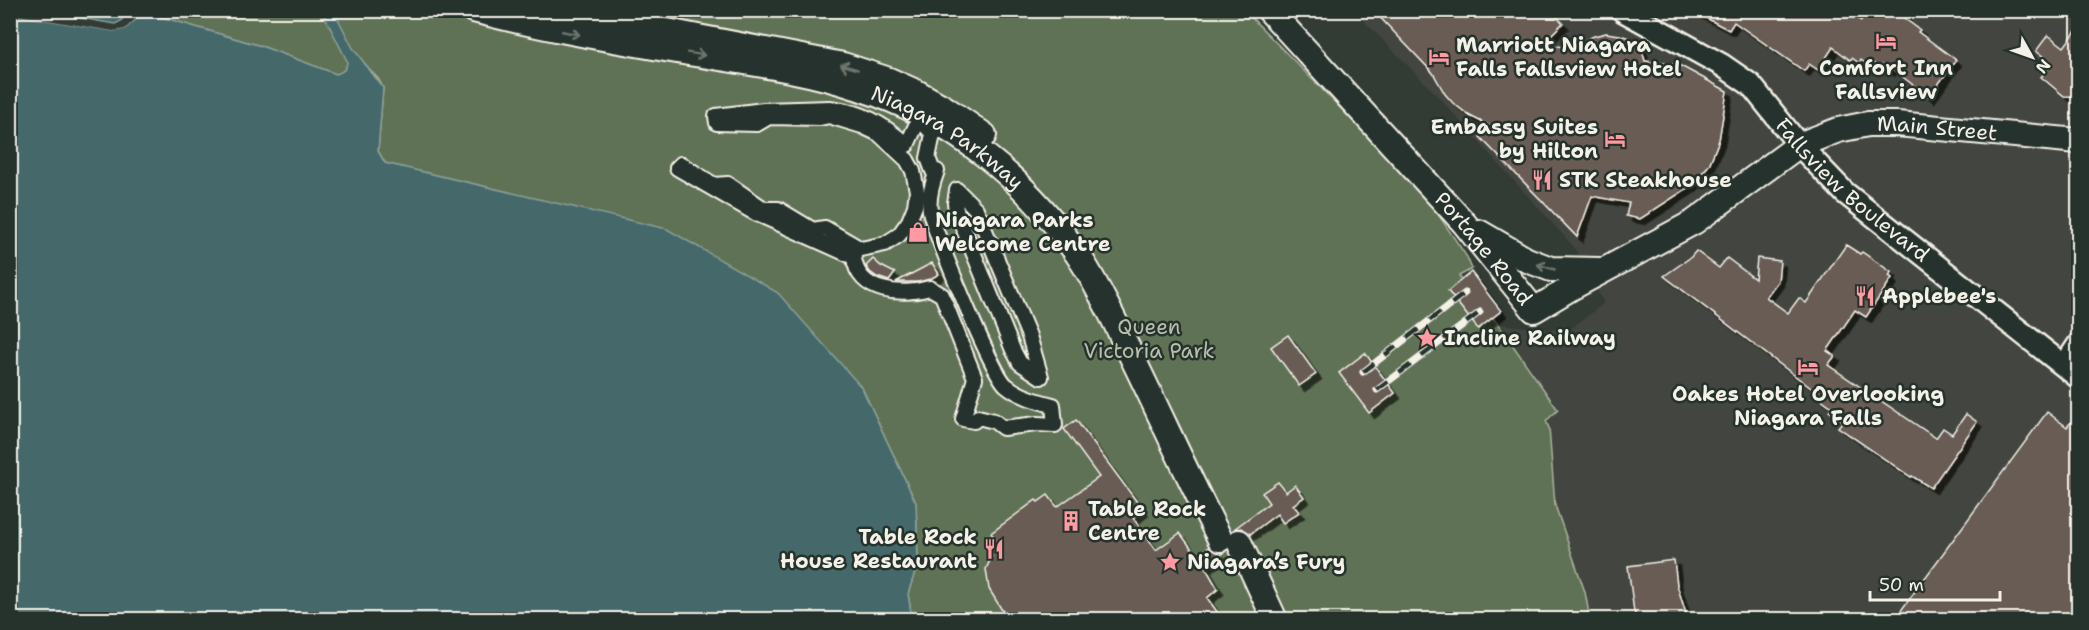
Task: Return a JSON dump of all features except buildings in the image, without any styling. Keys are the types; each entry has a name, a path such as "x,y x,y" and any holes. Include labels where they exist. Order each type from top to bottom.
{"main road":[{"name":"Niagara Parkway","path":"473,10 589,36 817,76 886,97 915,111 972,145 1032,196 1054,221 1082,261 1230,541 1275,620"},
{"name":"Niagara Parkway","path":"547,10 800,56 861,70 889,80 946,108 988,137 1022,165 1076,223 1103,264 1126,306 1230,541 1258,620"},
{"name":"Portage Road","path":"1269,10 1464,223 1534,310 1694,222 1799,145"},
{"name":"Main Street","path":"1799,145 1838,130 1868,124 1897,124 2079,141"},
{"path":"1464,223 1527,260 1551,269 1604,270"}],"street":[{"name":"Fallsview Boulevard","path":"1622,10 1722,65 1751,85 1799,145 1845,193 2070,371"},
{"path":"837,109 879,122 907,145 919,119 929,128 933,134 928,158 933,171 937,171 931,190 931,213 958,283 994,368 1006,385 1032,399 1053,405 1054,425 1037,423 1003,428 987,418 978,417 974,421 963,419 975,378 942,295 930,288 913,293 895,293 874,286 857,271 854,257 753,212 677,168 681,164 714,185 728,184 764,209 778,209 813,230 825,228 861,249 885,244 899,234 912,214 916,184 907,160 879,134 829,116 820,118 769,117 757,124 717,123 716,116 764,110 837,109"},
{"path":"957,190 976,209 1029,336 1041,377 1020,363 1013,350 956,210 957,190"},
{"path":"2070,371 2079,342"}],"shaded area":[{"path":"1354,11 2078,11 2078,619 1556,619 1539,426 1557,410 1498,324 1568,331 1604,303 1574,247 1431,89"}],"green space":[{"name":"Queen Victoria Park","path":"128,10 1245,11 1423,192 1467,257 1472,269 1459,276 1498,324 1558,410 1546,421 1549,428 1555,505 1585,592 1590,619 912,619 908,594 918,562 916,503 862,388 404,169 385,163 378,151 383,88 359,57 347,59 345,69 336,74 261,46 151,14 142,14 137,17 128,13"}],"water":[{"path":"40,11 128,11 121,21 115,24"},
{"path":"322,11 334,11 353,48 383,88 378,151 385,163 667,229 778,293 862,388 916,503 918,562 908,594 912,619 11,619 10,14 113,31 125,29 142,14 151,14 261,46 336,74 344,70 347,61"}],"pier":[{"path":"11,11 113,28 123,26 134,15 137,17 125,29 113,31 11,14"}],"railway":[{"path":"1363,372 1465,293"},
{"path":"1377,390 1480,312"}],"place":[{"name":"Comfort Inn Fallsview","path":"1886,41"},
{"name":"Marriott Niagara Falls Fallsview Hotel","path":"1439,57"},
{"name":"Embassy Suites by Hilton","path":"1615,139"},
{"name":"STK Steakhouse","path":"1542,180"},
{"name":"Niagara Parks Welcome Centre","path":"918,232"},
{"name":"Applebee's","path":"1865,296"},
{"name":"Incline Railway","path":"1427,338"},
{"name":"Oakes Hotel Overlooking Niagara Falls","path":"1808,367"},
{"name":"Table Rock Centre","path":"1071,521"},
{"name":"Table Rock House Restaurant","path":"994,549"},
{"name":"Niagara’s Fury","path":"1170,562"}]}
